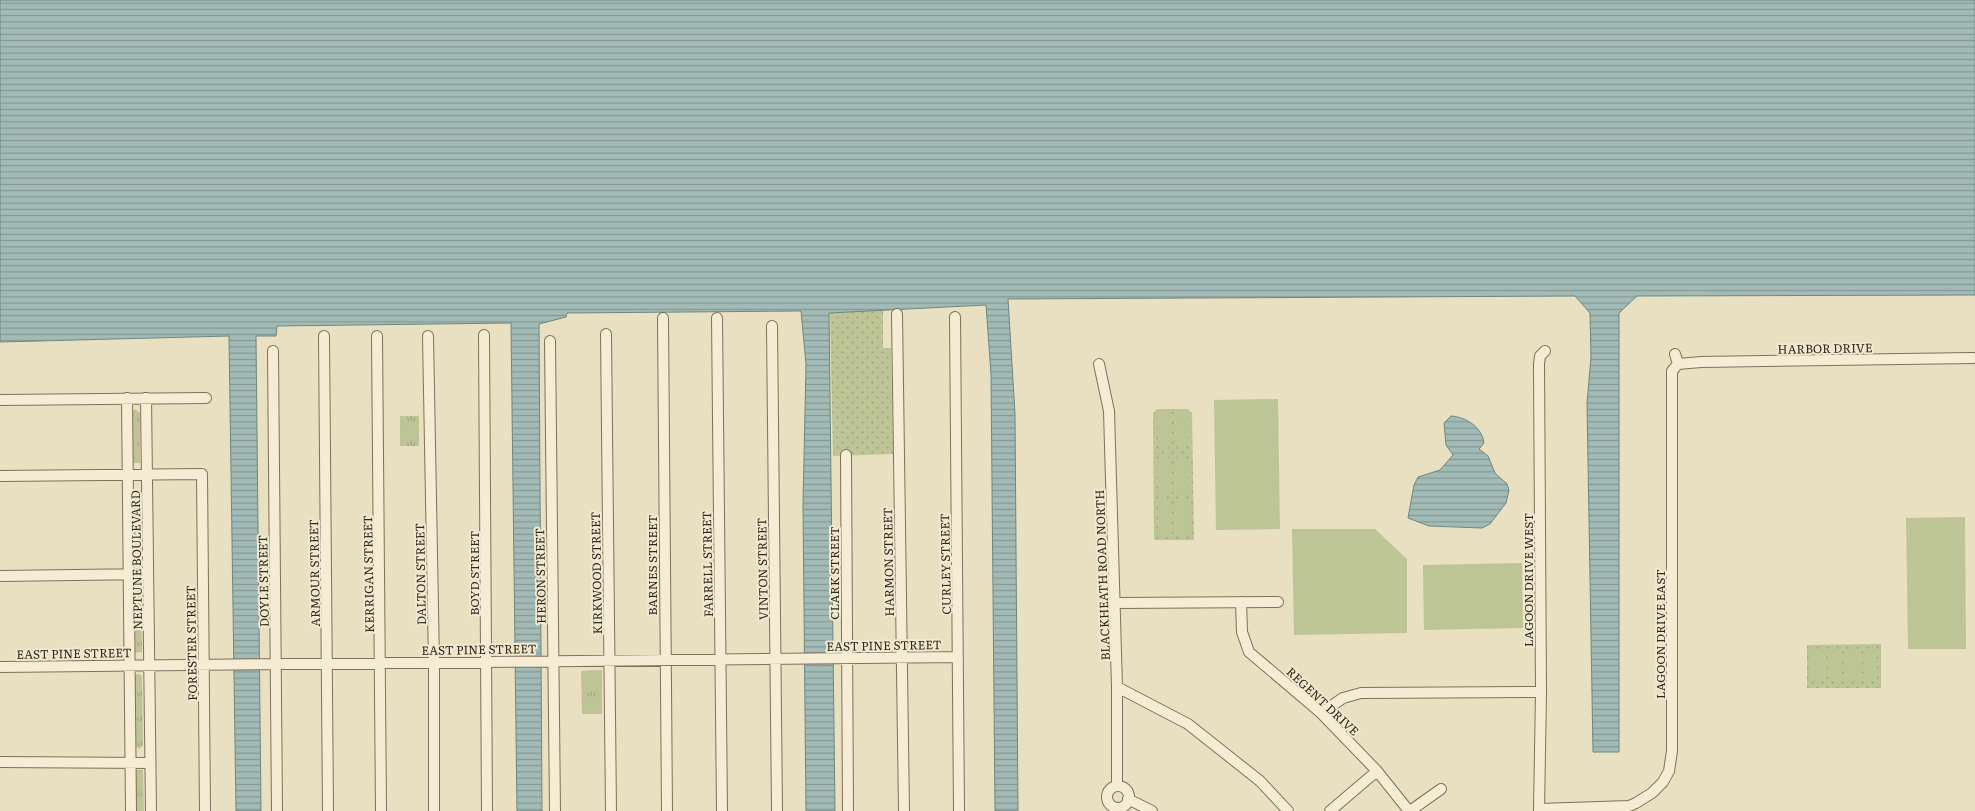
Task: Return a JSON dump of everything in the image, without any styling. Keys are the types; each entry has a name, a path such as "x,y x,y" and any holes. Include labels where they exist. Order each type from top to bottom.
{"street":[{"name":"HARMON STREET","path":"897,314 904,811"},
{"name":"CURLEY STREET","path":"955,317 959,811"},
{"name":"BARNES STREET","path":"663,318 667,811"},
{"name":"FARRELL STREET","path":"717,318 722,811"},
{"name":"VINTON STREET","path":"772,326 777,811"},
{"name":"KIRKWOOD STREET","path":"606,334 611,811"},
{"name":"BOYD STREET","path":"484,335 487,811"},
{"name":"ARMOUR STREET","path":"324,336 328,811"},
{"name":"KERRIGAN STREET","path":"377,336 382,662 381,811"},
{"name":"DALTON STREET","path":"428,336 434,662 434,811"},
{"name":"HERON STREET","path":"550,341 550,661 555,811"},
{"name":"DOYLE STREET","path":"273,351 272,663 277,811"},
{"name":"LAGOON DRIVE WEST","path":"1539,810 1541,692 1539,364 1540,356 1545,351"},
{"path":"1674,354 1678,364"},
{"name":"HARBOR DRIVE","path":"1678,364 1701,362 1973,358"},
{"name":"BLACKHEATH ROAD NORTH","path":"1099,364 1109,410 1118,687 1117,786"},
{"name":"LAGOON DRIVE EAST","path":"1539,810 1629,809 1658,788 1666,776 1672,761 1672,371 1678,364"},
{"name":"NEPTUNE BOULEVARD","path":"127,398 131,811"},
{"name":"NEPTUNE BOULEVARD","path":"146,398 151,811"},
{"path":"0,400 206,398"},
{"name":"CLARK STREET","path":"846,455 843,658 848,811"},
{"name":"FORESTER STREET","path":"147,475 202,474 205,811"},
{"path":"0,476 147,475"},
{"path":"0,576 148,574"},
{"name":"REGENT DRIVE","path":"1241,602 1242,632 1249,652 1321,713 1377,771 1410,811"},
{"path":"1116,603 1278,602"},
{"name":"EAST PINE STREET","path":"0,667 958,657"},
{"path":"1118,687 1188,724 1260,781 1288,811"},
{"path":"1321,713 1343,698 1361,693 1541,692"},
{"path":"0,762 150,763"},
{"path":"1330,811 1377,771"},
{"path":"1117,786 1126,790 1128,799 1126,804 1120,808 1110,808 1107,795 1111,789 1117,786"},
{"path":"1410,811 1440,789"},
{"path":"1128,799 1152,811"}],"green space":[{"path":"883,310 883,348 891,348 893,454 833,456 830,313"},
{"path":"1278,399 1280,529 1216,530 1214,400"},
{"path":"135,409 140,413 140,463 131,463 131,413"},
{"path":"1157,409 1188,409 1192,413 1194,540 1154,540 1153,413"},
{"path":"1160,412 1168,412 1168,417 1170,417 1171,445 1168,445 1168,450 1160,450 1160,445 1158,445 1157,417 1160,417"},
{"path":"1178,412 1185,412 1185,416 1188,417 1188,445 1186,445 1185,450 1178,450 1178,445 1175,445 1175,417 1178,417"},
{"path":"400,416 419,416 419,446 400,446"},
{"path":"1161,456 1168,456 1168,461 1171,461 1171,489 1168,489 1168,494 1161,494 1161,489 1158,489 1157,461 1160,461"},
{"path":"1178,456 1186,456 1186,460 1188,460 1188,489 1186,489 1185,493 1178,493 1178,489 1175,489 1175,461 1178,460"},
{"path":"135,490 140,493 141,549 136,553 132,549 131,494"},
{"path":"1178,499 1186,499 1186,504 1188,504 1189,532 1186,533 1186,537 1178,537 1178,533 1175,533 1175,504 1178,504"},
{"path":"1161,500 1168,500 1168,504 1171,504 1171,533 1169,533 1169,537 1161,537 1161,533 1158,533 1158,505 1161,504"},
{"path":"1965,517 1966,649 1908,649 1906,518"},
{"path":"1292,529 1375,529 1407,559 1407,633 1294,635"},
{"path":"1522,563 1523,628 1424,630 1423,565"},
{"path":"132,581 141,581 142,652 133,653"},
{"path":"1881,644 1881,688 1807,688 1807,645"},
{"path":"1811,652 1824,652 1824,680 1811,681"},
{"path":"1828,652 1842,652 1842,680 1829,680"},
{"path":"1846,652 1859,652 1859,680 1846,680"},
{"path":"1863,652 1876,652 1877,680 1864,680"},
{"path":"602,670 602,714 582,714 581,671"},
{"path":"137,674 141,675 142,679 143,745 139,749 134,745 134,676"},
{"path":"134,770 143,770 144,811 134,811"}],"water":[{"path":"0,0 1975,0 1975,295 1637,296 1619,313 1619,752 1593,752 1587,403 1591,357 1590,313 1575,296 1008,299 1015,414 1018,811 995,811 991,374 986,305 829,313 835,811 806,811 803,505 806,364 801,311 567,313 566,317 539,324 542,811 517,811 511,323 277,326 276,336 256,336 261,811 236,811 229,336 0,342"},
{"path":"1451,416 1462,418 1477,428 1483,437 1484,443 1479,449 1488,456 1495,473 1507,484 1509,490 1506,503 1490,524 1482,528 1429,526 1408,518 1414,485 1418,477 1440,470 1453,455 1446,445 1444,423"}]}
